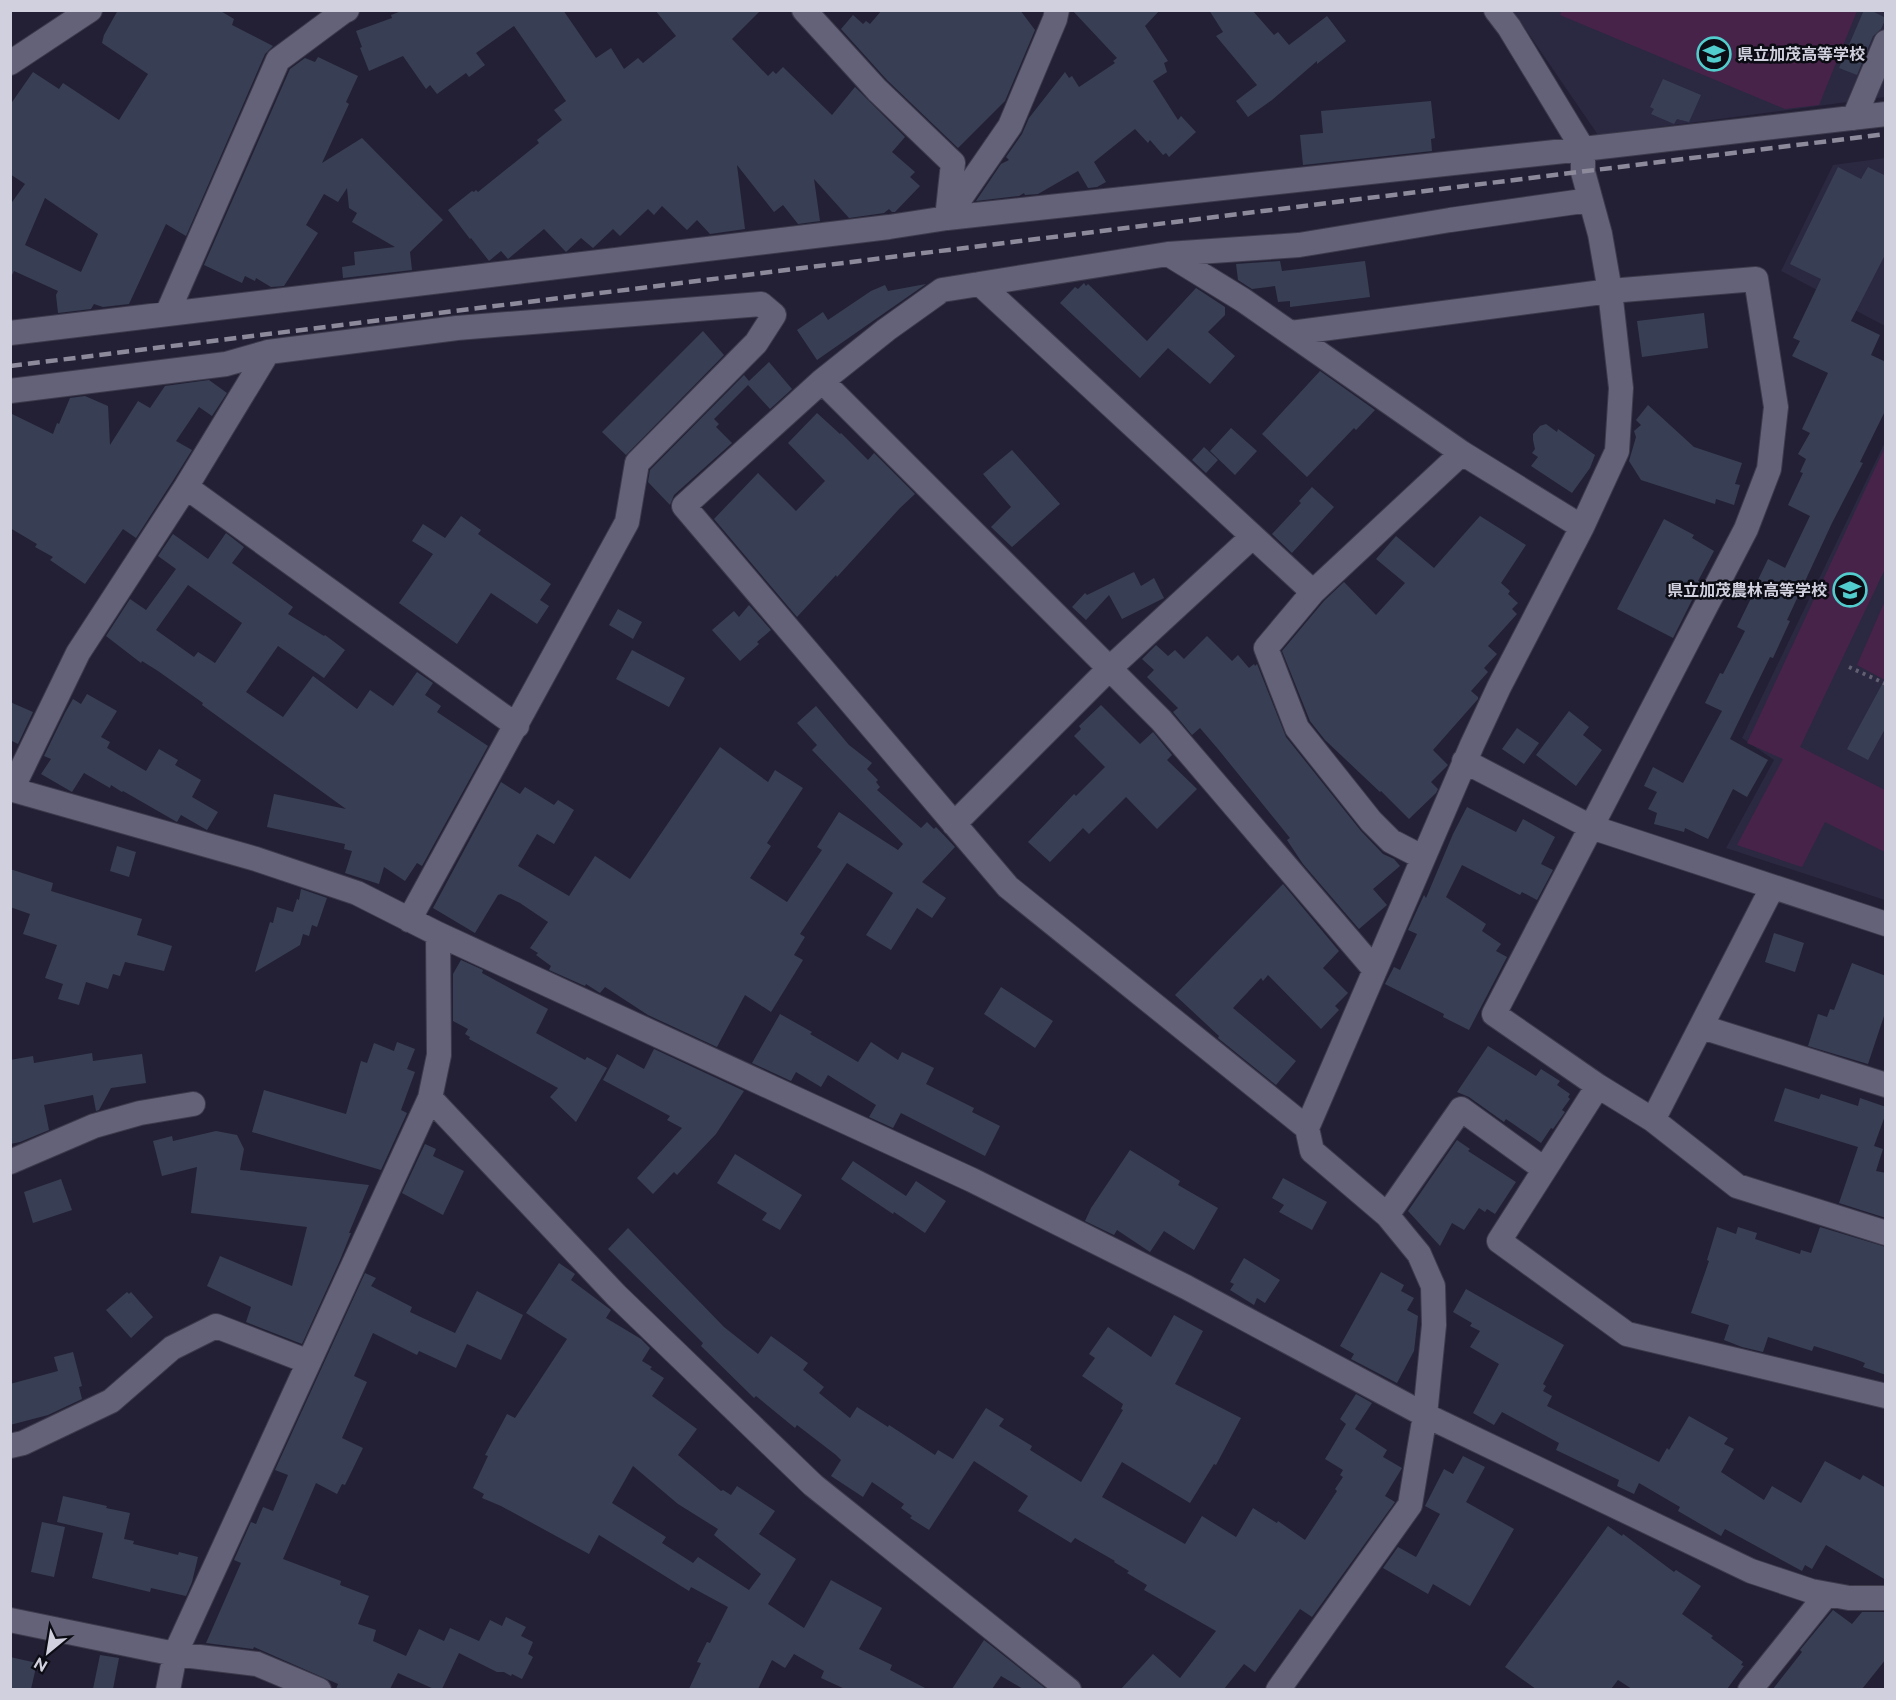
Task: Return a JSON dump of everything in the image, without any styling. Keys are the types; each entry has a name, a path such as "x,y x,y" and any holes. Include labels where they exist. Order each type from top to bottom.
{"street":[{"path":"10,63 90,10"},
{"path":"167,314 278,60 347,10"},
{"path":"804,10 877,90 952,164 947,218"},
{"path":"947,218 1010,126 1057,10"},
{"path":"1278,1689 1410,1505 1425,1415 1434,1325 1433,1286 1419,1254 1387,1215 1312,1150 1307,1128 1464,761 1499,687 1582,527 1617,451 1621,388 1610,291 1600,234 1583,172 1583,149 1497,10"},
{"path":"1854,118 1886,42"},
{"path":"10,333 889,227 947,218 1886,114"},
{"path":"1307,1128 1008,887 684,506 822,381 885,330 942,290 1168,254 1299,245 1590,200"},
{"path":"1168,254 1243,300 1462,453 1582,527"},
{"path":"1291,333 1610,291 1756,279 1776,407 1769,469 1746,529 1494,1014 1598,1086 1653,1120 1737,1186 1886,1233"},
{"path":"980,284 1313,592"},
{"path":"10,391 226,363 267,352 457,328 761,304 774,315 756,343 637,463 627,522 409,920"},
{"path":"267,352 186,487 78,653 11,789 256,859 357,893 438,934 983,1186 1186,1287 1425,1415 1751,1571 1812,1591 1849,1598 1886,1598"},
{"path":"822,381 1161,720 1375,970"},
{"path":"1422,857 1391,841 1371,821 1297,728 1266,648 1313,592 1462,453"},
{"path":"186,487 517,726"},
{"path":"954,824 1110,668 1252,537"},
{"path":"1464,761 1591,827 1886,924"},
{"path":"1653,1120 1773,888"},
{"path":"168,1689 175,1654 430,1098 439,1055 438,934"},
{"path":"1702,1027 1886,1085"},
{"path":"1598,1086 1498,1241 1627,1334 1886,1396"},
{"path":"430,1098 616,1296 813,1485 1069,1689"},
{"path":"10,1162 94,1125 140,1113 193,1104"},
{"path":"1387,1215 1461,1109 1544,1169"},
{"path":"10,1446 23,1443 111,1401 172,1348 216,1326 309,1362"},
{"path":"1750,1689 1827,1594"},
{"path":"10,1620 175,1654 256,1664 319,1689"}],"path":[{"path":"1849,667 1886,684"}],"shaded area":[{"path":"1562,10 1857,11 1819,105 1785,109 1560,15"},
{"name":"県立加茂高等学校","path":"1513,11 1885,11 1885,97 1598,135"},
{"path":"1885,158 1885,326 1781,271 1833,165"},
{"name":"県立加茂農林高等学校","path":"1885,442 1885,900 1726,848 1774,760 1742,738"},
{"path":"1885,447 1885,569 1800,747 1885,790 1885,852 1825,822 1802,867 1737,845 1783,759 1747,743"},
{"path":"1885,601 1885,680 1857,665"}],"building":[{"path":"118,10 219,10 234,19 232,25 273,46 265,54 186,236 166,224 129,304 103,307 94,304 91,309 58,313 56,295 58,291 14,271 10,279 10,205 25,184 10,174 10,105 33,72 59,89 63,83 119,120 148,74 102,43","holes":["45,198 98,234 81,272 25,245"]},
{"path":"404,10 563,10 596,58 611,48 624,69 638,58 643,63 676,36 655,10 761,10 732,39 768,76 773,71 776,74 783,67 832,115 855,87 905,137 892,152 915,172 910,177 920,186 895,212 889,209 884,213 849,218 814,179 820,221 798,224 783,205 774,212 737,165 745,229 710,234 697,220 687,230 662,206 654,215 648,209 620,236 613,229 593,248 581,238 566,252 544,229 508,259 501,251 489,261 448,210 472,191 478,192 539,143 537,140 562,120 554,110 566,101 514,26 476,53 485,65 469,77 466,73 437,94 430,85 426,89 403,56 369,71 356,31 392,18 391,15"},
{"path":"882,10 1020,10 1035,30 1005,101 958,148 887,80 841,29 853,15 863,24 866,21 870,24"},
{"path":"1072,10 1160,10 1145,26 1168,61 1164,63 1167,72 1153,81 1178,120 1181,116 1196,132 1169,157 1166,153 1163,155 1150,140 1148,143 1135,129 1094,162 1106,182 1097,187 1088,188 1078,171 1038,194 1025,195 1024,193 1019,196 976,201 1001,164 1009,160 1006,157 1022,134 1029,118 1065,72 1069,78 1072,76 1079,87 1115,63 1113,61 1117,58"},
{"path":"1209,10 1252,10 1274,35 1278,32 1289,45 1327,16 1346,41 1317,64 1317,61 1272,100 1248,117 1236,101 1257,85 1216,36 1223,32"},
{"path":"1864,10 1870,10 1886,18 1881,29 1873,36 1857,75 1839,68"},
{"path":"318,57 358,76 346,102 349,104 322,163 362,138 443,220 410,252 412,270 343,278 342,267 355,265 354,252 395,247 352,222 357,213 349,208 347,188 338,202 324,194 306,225 318,233 284,286 271,287 256,278 255,281 245,276 242,283 204,265 290,69 305,58 315,62"},
{"path":"1663,79 1701,95 1689,122 1677,119 1674,124 1651,114 1654,109 1650,107"},
{"path":"1431,101 1435,138 1431,139 1432,151 1303,165 1300,135 1323,133 1321,111"},
{"path":"1838,167 1861,179 1868,167 1886,176 1886,253 1851,321 1880,335 1871,355 1886,362 1886,409 1860,462 1863,463 1787,620 1790,621 1773,658 1770,657 1730,739 1768,760 1747,797 1733,789 1708,839 1685,828 1684,832 1654,824 1657,813 1648,809 1657,792 1644,786 1653,767 1683,783 1722,711 1705,703 1745,631 1737,627 1757,586 1755,586 1768,559 1785,568 1810,516 1788,505 1803,473 1800,472 1806,459 1798,454 1810,433 1802,429 1828,373 1792,356 1800,341 1793,338 1821,279 1790,264"},
{"path":"1280,261 1282,271 1365,261 1370,297 1290,307 1290,301 1278,302 1275,286 1252,289 1238,280 1236,264"},
{"path":"1084,283 1086,286 1088,284 1147,341 1196,288 1225,307 1225,315 1208,332 1235,356 1210,384 1168,348 1140,378 1060,303 1075,287 1078,289"},
{"path":"926,284 817,360 797,330 823,312 828,320 871,291 885,285 888,291"},
{"path":"1704,313 1708,348 1642,357 1637,321"},
{"path":"703,331 724,355 626,455 602,432"},
{"path":"769,362 792,389 770,409 748,385 714,419 719,424 716,427 732,443 674,495 670,505 648,482 650,470 744,375 749,381"},
{"path":"1320,371 1375,410 1356,430 1354,428 1307,477 1262,434"},
{"path":"209,380 227,393 212,416 199,407 176,441 192,450 136,538 123,529 85,584 50,560 53,557 35,547 37,544 10,528 10,413 53,434 70,398 85,396 108,406 110,445 138,401 150,408 165,386"},
{"path":"1648,405 1694,447 1742,463 1735,484 1740,485 1734,505 1716,499 1715,504 1641,480 1629,461 1636,437 1634,431 1641,425 1636,420"},
{"path":"817,413 868,460 874,453 915,494 797,617 714,519 758,473 796,511 825,481 788,443"},
{"path":"1546,424 1557,432 1558,429 1595,455 1590,468 1572,493 1531,466 1538,457 1532,453 1535,449 1533,434 1540,426"},
{"path":"1231,428 1257,451 1235,475 1210,451"},
{"path":"1204,447 1218,460 1206,473 1192,460"},
{"path":"1012,450 1060,504 1012,547 991,527 1011,507 983,474"},
{"path":"1312,487 1334,507 1292,553 1272,534 1301,503 1299,501"},
{"path":"461,516 481,530 478,534 551,584 540,600 549,606 537,624 491,593 457,644 399,603 433,554 412,541 423,524 445,538"},
{"path":"1480,516 1526,545 1501,583 1518,603 1512,609 1517,614 1488,646 1497,654 1484,668 1488,672 1471,691 1478,699 1433,750 1448,765 1431,782 1438,789 1436,793 1409,819 1325,740 1310,721 1282,651 1324,601 1344,582 1376,615 1405,583 1376,559 1396,536 1434,568"},
{"path":"1664,519 1694,535 1692,538 1714,551 1673,638 1617,609"},
{"path":"226,533 244,547 232,563 293,607 288,614 325,635 345,650 324,678 278,646 246,692 283,717 313,676 357,709 370,690 393,706 417,672 433,683 425,695 441,706 437,712 488,746 422,866 417,863 405,881 384,867 379,884 345,873 352,851 344,849 345,844 267,827 274,794 346,809 202,705 203,703 158,671 142,661 141,663 106,636 130,599 146,610 176,569 158,556 173,534 208,559","holes":["188,585 242,623 215,663 198,652 194,657 156,630"]},
{"path":"1134,572 1141,586 1154,578 1164,598 1122,619 1109,595 1086,620 1072,607 1085,593 1087,595"},
{"path":"749,605 771,630 740,661 712,630 734,611 739,617"},
{"path":"618,609 642,622 633,639 609,625"},
{"path":"1207,636 1232,661 1238,655 1249,668 1257,664 1286,737 1361,831 1383,854 1394,859 1400,866 1373,889 1387,905 1359,929 1303,864 1287,840 1290,838 1218,749 1200,728 1192,735 1173,712 1178,708 1147,677 1154,670 1142,659 1156,645 1168,656 1175,650 1184,659"},
{"path":"632,650 685,678 669,707 616,679"},
{"path":"1886,677 1886,727 1868,760 1847,749"},
{"path":"87,694 117,711 101,737 110,742 107,748 146,771 159,749 178,760 175,765 201,780 192,797 218,812 207,830 181,815 177,822 123,791 111,785 110,788 84,773 72,792 41,774 51,759 44,756 73,699 81,704"},
{"path":"10,702 33,712 18,744 10,740"},
{"path":"1101,705 1140,744 1153,732 1172,755 1167,760 1197,789 1157,829 1126,797 1089,834 1083,828 1050,862 1028,842 1074,794 1076,796 1105,767 1074,736 1081,729 1079,726"},
{"path":"816,706 849,745 872,763 867,769 878,780 876,782 880,787 877,790 921,828 927,822 934,829 936,827 955,847 922,882 946,898 932,918 917,908 891,950 866,935 893,893 847,863 800,934 805,937 794,955 803,960 771,1012 745,995 717,1047 648,1015 605,987 600,993 586,984 585,986 549,970 551,966 530,948 548,922 520,903 501,894 498,895 475,933 433,908 501,782 520,794 525,787 554,805 558,800 574,810 554,844 537,834 518,866 569,896 595,856 630,879 720,747 768,782 775,770 803,788 767,843 771,846 750,878 787,902 822,850 817,847 839,812 898,850 903,844 812,750 817,745 797,723"},
{"path":"1569,711 1589,727 1583,735 1602,750 1576,786 1536,755"},
{"path":"1517,728 1539,743 1524,764 1502,749"},
{"path":"1467,807 1516,832 1523,819 1555,837 1541,864 1553,870 1537,900 1522,892 1520,895 1462,865 1446,897 1486,924 1482,931 1501,944 1496,951 1507,957 1469,1030 1443,1017 1444,1014 1385,984 1394,967 1400,970 1417,934 1408,930 1424,895 1426,898"},
{"path":"117,846 136,852 129,877 110,871"},
{"path":"10,869 53,883 51,891 142,919 137,935 172,946 164,971 125,962 120,976 113,974 108,989 86,982 79,1005 58,999 63,984 45,978 57,945 23,934 30,914 10,907"},
{"path":"1283,884 1339,951 1323,968 1348,993 1335,1006 1339,1010 1321,1029 1268,975 1263,981 1261,978 1233,1008 1296,1061 1276,1085 1218,1038 1219,1036 1175,995"},
{"path":"301,889 327,898 317,927 312,925 309,936 303,934 300,945 255,972 270,922 273,923 277,907 293,912"},
{"path":"1774,933 1804,943 1795,972 1765,962"},
{"path":"461,960 483,970 482,973 548,1009 536,1033 585,1060 587,1057 607,1068 576,1122 550,1097 558,1088 469,1039 470,1037 465,1034 468,1029 453,1021 453,974"},
{"path":"1852,963 1886,976 1886,1010 1868,1064 1808,1046 1818,1014 1827,1017 1830,1009 1834,1010"},
{"path":"1001,987 1053,1021 1035,1048 984,1014"},
{"path":"780,1014 858,1062 871,1042 898,1060 902,1052 934,1068 926,1084 974,1108 972,1112 1000,1126 985,1156 901,1113 893,1128 869,1117 876,1105 828,1075 821,1087 796,1072 791,1081 752,1063"},
{"path":"397,1042 415,1049 407,1069 415,1072 401,1110 407,1113 381,1170 252,1132 264,1090 346,1114 361,1061 367,1063 374,1043 394,1051"},
{"path":"1488,1046 1536,1076 1541,1069 1560,1081 1557,1085 1570,1094 1568,1097 1570,1099 1562,1110 1565,1112 1541,1143 1506,1119 1504,1122 1469,1097 1457,1092"},
{"path":"654,1049 744,1091 716,1134 677,1175 674,1172 653,1194 637,1178 682,1128 667,1120 670,1116 603,1080 617,1054 644,1069"},
{"path":"92,1053 93,1061 142,1054 146,1083 111,1088 99,1110 96,1111 93,1095 44,1105 49,1130 10,1144 10,1060 33,1056 34,1063"},
{"path":"1785,1088 1819,1099 1821,1094 1858,1106 1860,1098 1886,1107 1874,1146 1883,1149 1876,1171 1886,1173 1886,1218 1839,1203 1858,1147 1774,1121"},
{"path":"216,1131 237,1135 244,1149 240,1170 369,1185 340,1260 302,1344 246,1322 251,1307 207,1286 220,1256 292,1286 307,1227 191,1213 197,1167 162,1176 153,1141 172,1136 173,1141"},
{"path":"1457,1140 1470,1149 1468,1151 1516,1182 1495,1214 1487,1209 1485,1212 1479,1208 1464,1230 1452,1223 1440,1246 1408,1211"},
{"path":"425,1144 436,1149 433,1156 464,1171 443,1215 402,1193"},
{"path":"1130,1150 1180,1181 1178,1185 1218,1208 1194,1250 1164,1231 1150,1252 1117,1230 1114,1235 1085,1221 1091,1208"},
{"path":"735,1154 802,1195 780,1230 762,1220 767,1213 717,1183"},
{"path":"853,1161 906,1196 916,1181 946,1201 925,1233 841,1179"},
{"path":"1283,1178 1327,1202 1312,1230 1279,1212 1284,1205 1272,1198"},
{"path":"61,1179 72,1210 33,1223 24,1192"},
{"path":"1717,1227 1736,1234 1738,1227 1757,1233 1755,1239 1800,1254 1801,1250 1811,1253 1820,1227 1886,1247 1886,1375 1863,1367 1865,1363 1855,1359 1814,1346 1812,1351 1768,1337 1763,1352 1742,1347 1724,1340 1729,1325 1691,1313 1709,1261 1707,1260"},
{"path":"628,1228 724,1327 758,1354 771,1336 808,1363 803,1370 824,1387 819,1393 850,1418 857,1407 935,1455 938,1450 953,1459 986,1408 1004,1419 999,1426 1032,1446 1030,1450 1081,1482 1123,1410 1121,1409 1123,1404 1082,1376 1095,1358 1089,1354 1108,1327 1151,1357 1174,1315 1203,1331 1175,1384 1241,1418 1216,1465 1214,1464 1190,1503 1122,1462 1102,1497 1185,1544 1202,1516 1236,1537 1253,1508 1277,1523 1278,1521 1305,1540 1337,1491 1335,1489 1343,1477 1340,1475 1343,1470 1325,1459 1346,1424 1340,1419 1356,1394 1372,1403 1355,1429 1387,1450 1383,1457 1402,1468 1385,1496 1395,1502 1312,1617 1300,1609 1255,1672 1244,1664 1224,1689 1121,1689 1153,1654 1180,1678 1216,1631 1144,1590 1147,1585 1127,1573 1129,1571 1115,1561 1075,1538 1071,1543 1018,1511 1028,1496 974,1461 929,1530 910,1518 912,1516 901,1508 904,1504 872,1482 863,1497 831,1476 841,1460 797,1425 795,1428 756,1396 754,1398 701,1346 703,1343 608,1249"},
{"path":"1244,1258 1280,1280 1265,1303 1257,1298 1254,1305 1230,1290 1234,1284 1230,1282"},
{"path":"559,1263 575,1274 571,1280 611,1310 606,1318 641,1339 650,1348 642,1361 664,1378 652,1396 697,1429 678,1455 721,1491 731,1495 737,1486 775,1511 759,1534 796,1559 768,1604 804,1628 831,1580 882,1608 859,1649 892,1665 890,1670 927,1689 845,1689 821,1678 824,1671 794,1654 785,1668 772,1660 758,1689 689,1689 701,1663 697,1662 707,1642 710,1643 728,1607 691,1587 689,1591 599,1535 589,1554 482,1498 484,1494 473,1488 488,1456 485,1455 507,1414 515,1418 567,1339 526,1313","holes":["633,1466 678,1504 718,1529 714,1535 761,1574 749,1590 698,1557 693,1563 662,1543 666,1537 612,1503"]},
{"path":"1381,1272 1404,1285 1401,1291 1414,1298 1407,1310 1418,1316 1414,1351 1397,1383 1351,1359 1354,1354 1340,1346"},
{"path":"365,1273 376,1278 371,1286 412,1307 410,1312 455,1333 477,1291 523,1315 501,1360 467,1344 456,1368 419,1351 417,1355 373,1333 354,1376 367,1382 342,1438 363,1448 345,1485 342,1484 337,1494 316,1483 283,1559 341,1581 340,1585 369,1596 358,1624 376,1630 373,1641 406,1656 419,1629 444,1641 450,1628 479,1641 490,1620 502,1626 506,1617 526,1627 521,1636 533,1642 528,1654 533,1657 522,1679 512,1674 511,1676 504,1672 497,1672 459,1653 442,1689 434,1689 398,1673 390,1689 336,1689 338,1684 254,1647 253,1649 206,1643 241,1563 234,1560 251,1522 256,1524 263,1507 273,1511 288,1475 275,1470"},
{"path":"1466,1289 1564,1345 1543,1384 1546,1386 1543,1391 1552,1396 1547,1406 1659,1462 1667,1448 1669,1450 1689,1416 1728,1438 1724,1444 1734,1449 1721,1472 1764,1500 1772,1486 1801,1503 1825,1461 1860,1480 1863,1475 1886,1488 1886,1580 1826,1545 1812,1569 1805,1565 1802,1571 1725,1529 1721,1536 1678,1511 1680,1507 1639,1483 1634,1494 1617,1486 1619,1480 1556,1450 1559,1443 1502,1412 1494,1425 1473,1413 1499,1364 1470,1347 1480,1331 1470,1326 1472,1323 1453,1312"},
{"path":"127,1292 129,1294 131,1292 153,1317 131,1338 106,1310"},
{"path":"73,1352 82,1386 79,1387 82,1399 48,1415 10,1425 10,1384 58,1371 54,1357"},
{"path":"1463,1456 1485,1467 1466,1502 1514,1529 1470,1606 1433,1584 1428,1594 1383,1568 1398,1547 1416,1557 1440,1514 1425,1506 1444,1469 1453,1474"},
{"path":"63,1496 130,1513 124,1539 134,1541 133,1544 178,1555 179,1552 198,1557 186,1596 151,1588 150,1592 92,1578 103,1533 57,1522"},
{"path":"42,1522 65,1527 54,1577 31,1572"},
{"path":"1608,1526 1622,1536 1623,1534 1674,1572 1676,1570 1701,1586 1682,1614 1713,1636 1711,1638 1743,1662 1741,1665 1744,1666 1727,1689 1632,1689 1618,1680 1611,1689 1536,1689 1505,1667"},
{"path":"1833,1610 1852,1624 1862,1612 1886,1612 1886,1659 1862,1689 1773,1689 1802,1652 1800,1650"},
{"path":"984,1640 1046,1689 1023,1689 1001,1676 992,1689 952,1689"},
{"path":"100,1655 119,1658 113,1689 93,1689"},
{"path":"10,1657 37,1663 31,1689 10,1689"}],"railway":[{"path":"10,366 1886,134"}],"place":[{"name":"県立加茂高等学校","path":"1714,54"},
{"name":"県立加茂農林高等学校","path":"1850,590"}]}
